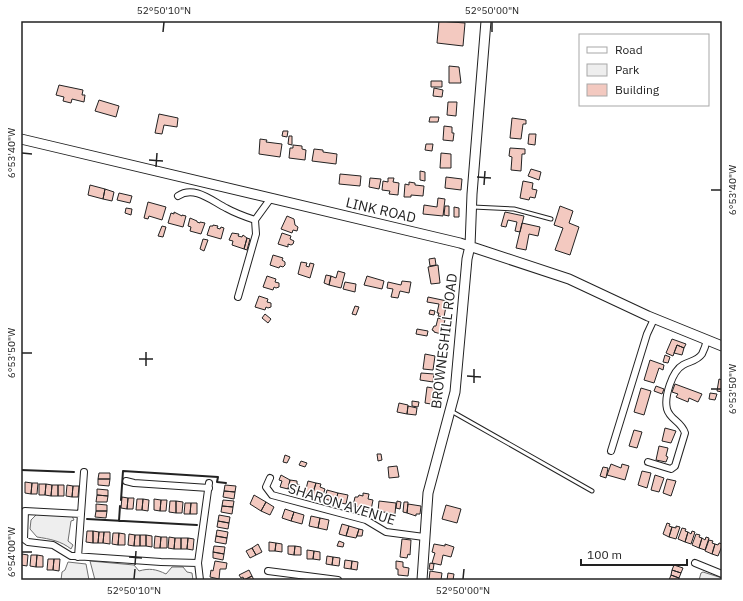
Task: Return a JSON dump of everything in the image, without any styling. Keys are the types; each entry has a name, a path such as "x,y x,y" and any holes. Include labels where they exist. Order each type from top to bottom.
{"street":[{"name":"BROWNESHILL ROAD","path":"422,580 428,493 455,392 467,259 470,246 471,206 486,21"},
{"name":"LINK ROAD","path":"21,139 470,246 570,280 654,319 722,346"},
{"path":"178,196 184,192 195,193 211,198 226,209 255,220"},
{"path":"238,297 256,234 255,220 271,198"},
{"path":"611,451 647,334 654,319"},
{"path":"648,462 671,468 675,466 685,433 679,422 670,416 667,410 666,405 669,387 676,371 683,365 694,361 702,355 707,340"},
{"path":"78,557 84,472"},
{"name":"SHARON AVENUE","path":"270,478 266,487 272,495 366,520 386,532 424,537"},
{"path":"126,481 134,483 209,485 198,563 200,580"},
{"path":"81,514 25,511 23,537 28,542 53,545 71,556 198,563"},
{"path":"695,563 722,574"},
{"path":"268,571 338,580"}],"lane":[{"path":"471,206 514,209 551,219"},
{"path":"451,411 592,491"}],"green space":[{"path":"38,513 72,516 74,520 71,521 68,541 73,545 71,549 55,541 37,537 30,529 31,520"},
{"path":"90,561 134,565 139,571 152,570 166,574 172,567 183,567 187,572 192,573 193,580 95,580"},
{"path":"68,562 86,564 89,580 61,580 62,572 65,570"},
{"path":"703,572 722,578 722,580 699,580 701,573"}],"building":[{"path":"439,21 465,23 463,46 437,43"},
{"path":"449,66 459,67 461,83 449,83"},
{"path":"431,81 442,81 442,87 431,87"},
{"path":"59,85 83,90 82,95 85,95 84,102 72,99 71,103 63,101 64,97 56,95"},
{"path":"434,88 443,90 442,97 433,96"},
{"path":"99,100 119,106 116,117 95,111"},
{"path":"448,102 457,102 456,116 447,115"},
{"path":"159,114 178,118 177,127 164,125 162,134 155,133"},
{"path":"430,117 439,117 438,122 429,122"},
{"path":"512,118 526,120 526,124 523,124 521,139 510,138"},
{"path":"444,126 452,127 452,133 454,133 453,141 443,140"},
{"path":"283,131 288,131 287,137 282,136"},
{"path":"529,134 536,134 535,145 528,144"},
{"path":"289,136 292,136 292,145 288,144"},
{"path":"260,139 267,140 266,142 282,144 280,157 259,154"},
{"path":"426,144 433,144 432,151 425,150"},
{"path":"293,145 302,146 302,149 306,150 305,160 289,158 290,148 293,148"},
{"path":"510,148 525,149 525,154 522,154 521,171 511,170 512,157 509,156"},
{"path":"314,149 337,154 336,164 312,161"},
{"path":"441,153 451,154 451,168 440,168"},
{"path":"531,169 541,172 539,180 528,176"},
{"path":"420,171 425,172 425,181 420,180"},
{"path":"340,174 361,176 360,186 339,184"},
{"path":"446,177 462,179 461,190 445,188"},
{"path":"370,178 381,179 379,189 369,187"},
{"path":"388,178 394,178 393,182 399,183 398,195 389,194 390,191 382,190 383,181 388,182"},
{"path":"523,181 533,183 532,189 537,190 535,198 530,197 529,200 520,198"},
{"path":"409,182 415,183 415,185 424,186 423,196 411,195 411,197 404,197 405,184 409,185"},
{"path":"90,185 105,189 103,199 88,195"},
{"path":"105,189 114,192 112,201 103,199"},
{"path":"119,193 132,196 130,203 117,200"},
{"path":"438,198 445,199 443,216 423,214 424,205 437,207"},
{"path":"148,202 166,207 162,220 149,216 148,219 144,218"},
{"path":"445,206 449,206 449,216 444,215"},
{"path":"560,206 573,211 569,223 579,227 570,255 555,250 563,228 554,225"},
{"path":"454,207 459,208 459,217 454,217"},
{"path":"126,208 132,209 131,215 125,213"},
{"path":"174,212 182,216 186,216 183,227 168,223 171,213 174,214"},
{"path":"505,212 524,216 520,232 515,231 517,222 508,220 506,227 501,226"},
{"path":"287,216 294,219 295,225 298,227 297,231 293,230 292,233 281,229"},
{"path":"190,218 200,223 205,223 201,234 190,231 191,227 188,226"},
{"path":"522,223 540,227 538,236 529,234 526,250 516,248"},
{"path":"162,226 166,227 163,237 158,236"},
{"path":"210,226 218,226 217,228 220,229 221,227 224,228 221,239 207,235"},
{"path":"232,233 239,234 238,236 242,237 243,235 247,238 244,249 232,245 233,241 229,240"},
{"path":"282,233 291,236 290,239 294,241 293,244 288,244 288,247 278,244"},
{"path":"247,238 250,239 247,250 244,249"},
{"path":"203,239 208,240 204,251 200,249"},
{"path":"273,255 283,258 282,260 285,262 285,265 283,267 280,266 279,268 270,265"},
{"path":"435,258 436,265 430,266 429,259"},
{"path":"301,262 307,263 306,266 309,267 310,263 314,264 310,278 298,274"},
{"path":"438,265 440,283 431,284 428,267"},
{"path":"338,271 345,273 341,288 329,285 331,276 336,278"},
{"path":"326,275 331,276 329,285 324,283"},
{"path":"267,276 276,279 275,282 279,283 279,287 274,287 273,290 263,287"},
{"path":"367,276 384,281 382,289 364,285"},
{"path":"402,281 411,282 409,293 400,291 398,298 391,297 393,289 387,288 388,282 401,285"},
{"path":"345,282 356,284 355,292 343,289"},
{"path":"259,296 268,299 267,302 271,303 271,307 266,307 265,310 255,307"},
{"path":"428,297 447,301 444,317 438,316 439,313 437,313 439,304 427,302"},
{"path":"355,306 359,307 356,315 352,314"},
{"path":"430,310 435,311 434,315 429,314"},
{"path":"265,314 271,319 268,323 262,318"},
{"path":"438,318 445,320 441,334 432,330 434,326 436,326"},
{"path":"417,329 428,331 427,336 416,334"},
{"path":"672,339 686,344 684,348 677,345 673,356 666,353"},
{"path":"677,345 684,348 682,355 674,353"},
{"path":"425,354 435,356 433,370 423,369"},
{"path":"665,355 670,357 668,363 663,362"},
{"path":"650,360 664,365 663,370 659,368 654,383 644,380"},
{"path":"421,373 434,374 433,382 420,380"},
{"path":"719,379 722,380 722,392 717,391"},
{"path":"675,384 702,394 698,402 689,398 688,402 676,397 678,394 672,392"},
{"path":"656,386 664,389 662,394 654,391"},
{"path":"427,387 439,389 437,405 425,403"},
{"path":"641,388 651,391 644,415 634,412"},
{"path":"710,393 717,394 715,400 709,399"},
{"path":"412,401 419,402 418,407 412,406"},
{"path":"399,403 408,405 407,414 397,412"},
{"path":"408,406 417,408 416,415 407,414"},
{"path":"665,428 676,431 671,443 662,441"},
{"path":"634,430 642,432 637,448 629,446"},
{"path":"659,446 668,448 666,456 668,457 666,462 656,460"},
{"path":"377,454 381,454 382,460 378,461"},
{"path":"285,455 290,457 287,463 283,462"},
{"path":"301,461 307,463 305,467 299,465"},
{"path":"611,464 621,468 622,464 629,466 625,480 607,475"},
{"path":"397,466 399,477 389,478 388,467"},
{"path":"603,467 608,468 606,478 600,476"},
{"path":"642,471 651,473 647,488 638,485"},
{"path":"99,473 110,473 110,479 98,479"},
{"path":"281,475 290,480 288,489 280,487 282,481 279,480"},
{"path":"655,475 664,478 659,492 651,490"},
{"path":"98,479 110,479 109,486 98,485"},
{"path":"667,479 676,481 671,496 663,493"},
{"path":"290,480 297,481 297,484 300,485 299,492 288,489"},
{"path":"308,481 316,483 312,496 305,493"},
{"path":"25,482 32,483 31,494 25,493"},
{"path":"32,483 38,483 37,494 31,494"},
{"path":"316,483 321,484 320,487 325,489 322,498 312,496"},
{"path":"39,484 46,484 45,495 39,495"},
{"path":"46,484 52,485 51,496 45,495"},
{"path":"52,485 58,485 58,496 51,496"},
{"path":"58,485 64,485 64,496 58,496"},
{"path":"67,485 73,486 72,497 66,496"},
{"path":"225,485 236,486 235,492 224,491"},
{"path":"73,486 79,486 78,497 72,497"},
{"path":"97,489 108,490 108,496 97,495"},
{"path":"327,490 338,493 335,502 325,499"},
{"path":"224,491 235,492 234,499 223,497"},
{"path":"338,493 348,495 346,504 335,502"},
{"path":"363,493 369,494 368,499 373,500 371,510 353,506 355,497 358,497 359,495 363,496"},
{"path":"97,495 108,496 107,502 96,502"},
{"path":"254,495 266,502 261,511 250,504"},
{"path":"122,497 128,498 127,509 121,508"},
{"path":"128,498 134,498 133,509 127,509"},
{"path":"137,499 143,499 142,510 136,510"},
{"path":"143,499 149,500 148,511 142,510"},
{"path":"154,499 161,500 160,511 154,510"},
{"path":"161,500 167,500 166,511 160,511"},
{"path":"223,500 234,501 233,507 222,506"},
{"path":"170,501 176,501 176,513 169,512"},
{"path":"176,501 183,502 182,513 176,513"},
{"path":"379,501 396,503 395,514 378,511"},
{"path":"397,501 401,502 400,509 396,508"},
{"path":"266,502 274,507 270,515 261,511"},
{"path":"404,502 408,502 407,513 403,512"},
{"path":"185,503 191,503 190,514 184,514"},
{"path":"191,503 197,503 197,514 190,514"},
{"path":"96,504 107,505 107,511 96,511"},
{"path":"408,504 421,506 420,514 416,514 416,516 407,513"},
{"path":"446,505 461,509 457,523 442,519"},
{"path":"222,506 233,507 232,514 221,512"},
{"path":"285,509 294,512 291,521 282,518"},
{"path":"96,511 107,511 106,518 95,517"},
{"path":"294,512 304,515 302,524 291,521"},
{"path":"219,515 230,517 229,523 218,521"},
{"path":"311,516 320,518 318,528 309,526"},
{"path":"320,518 329,520 327,530 318,528"},
{"path":"218,521 229,523 228,529 217,527"},
{"path":"667,523 672,527 669,537 663,534"},
{"path":"342,524 349,526 346,536 339,534"},
{"path":"349,526 359,529 356,538 346,536"},
{"path":"676,526 680,527 676,539 669,537 672,527 676,528"},
{"path":"682,528 686,529 685,531 688,532 685,542 678,539"},
{"path":"359,529 363,530 362,536 357,536"},
{"path":"217,530 228,532 227,538 216,536"},
{"path":"87,531 93,531 93,543 86,542"},
{"path":"93,531 99,532 98,543 93,543"},
{"path":"692,531 695,532 691,544 685,542 688,532 691,534"},
{"path":"99,532 104,532 103,543 98,543"},
{"path":"104,532 110,532 110,544 103,543"},
{"path":"113,533 119,533 118,545 112,544"},
{"path":"119,533 125,534 125,545 118,545"},
{"path":"129,534 135,535 134,546 128,545"},
{"path":"696,534 700,535 699,537 702,538 699,548 692,545"},
{"path":"135,535 140,535 140,546 134,546"},
{"path":"140,535 146,535 146,546 140,546"},
{"path":"146,535 152,536 152,547 146,546"},
{"path":"155,536 161,537 160,548 154,548"},
{"path":"216,536 227,538 226,544 215,542"},
{"path":"161,537 167,537 167,548 160,548"},
{"path":"169,537 175,538 174,549 168,548"},
{"path":"706,537 709,538 705,550 699,548 702,538 705,540"},
{"path":"175,538 181,538 181,549 174,549"},
{"path":"181,538 188,538 187,549 181,549"},
{"path":"188,538 194,539 193,550 187,549"},
{"path":"402,539 411,540 410,555 408,554 407,558 400,557"},
{"path":"709,540 713,541 712,543 715,544 712,554 705,551"},
{"path":"339,541 344,543 343,547 337,546"},
{"path":"269,542 276,543 275,551 269,551"},
{"path":"276,543 282,544 282,552 275,551"},
{"path":"719,543 722,544 722,546 718,556 712,554 715,544 718,545"},
{"path":"258,544 262,552 256,555 252,548"},
{"path":"434,544 445,546 445,544 454,547 451,557 443,555 441,565 432,563 435,553 432,552"},
{"path":"214,546 225,547 224,554 213,552"},
{"path":"288,546 295,546 294,555 288,554"},
{"path":"295,546 301,547 301,555 294,555"},
{"path":"252,548 256,555 250,558 246,551"},
{"path":"307,550 314,551 313,559 307,559"},
{"path":"314,551 320,552 320,560 313,559"},
{"path":"213,552 224,554 223,560 213,558"},
{"path":"22,554 28,555 27,566 21,565"},
{"path":"31,555 37,555 36,567 30,566"},
{"path":"37,555 43,556 43,567 36,567"},
{"path":"327,556 333,557 332,565 326,564"},
{"path":"333,557 340,558 339,566 332,565"},
{"path":"48,559 54,559 53,570 47,570"},
{"path":"54,559 60,559 59,571 53,570"},
{"path":"345,560 352,561 351,569 344,568"},
{"path":"215,561 227,563 226,569 220,569 219,579 210,577"},
{"path":"352,561 358,562 357,570 351,569"},
{"path":"396,561 403,562 403,567 409,568 408,576 398,575"},
{"path":"430,563 434,564 433,570 429,569"},
{"path":"674,565 683,568 681,573 672,570"},
{"path":"249,570 252,576 244,580 243,577 241,578 239,575"},
{"path":"672,570 681,573 679,578 671,575"},
{"path":"430,571 442,573 441,580 429,580"},
{"path":"448,573 454,574 453,580 447,580"},
{"path":"671,575 679,578 679,580 669,580"},
{"path":"252,576 254,580 244,580"}],"wall":[{"path":"21,470 74,472"},
{"path":"121,500 123,471 218,477 217,482 226,483"},
{"path":"119,521 120,506"},
{"path":"87,519 197,525"}]}
